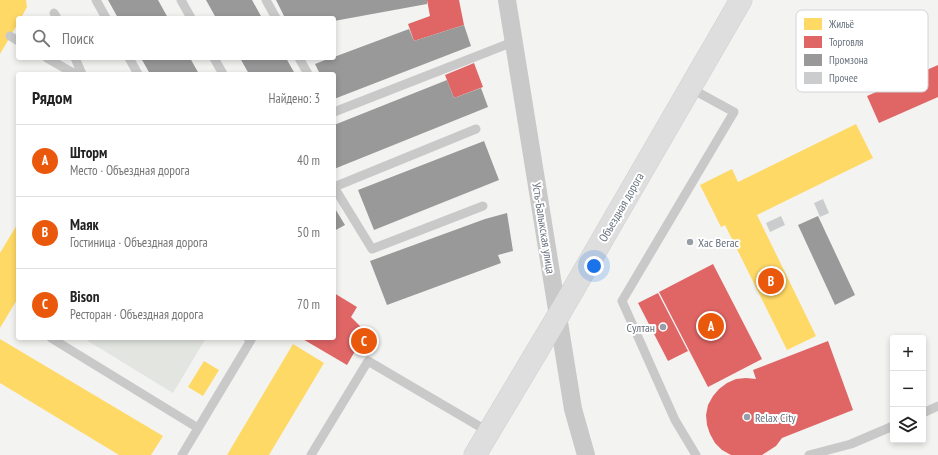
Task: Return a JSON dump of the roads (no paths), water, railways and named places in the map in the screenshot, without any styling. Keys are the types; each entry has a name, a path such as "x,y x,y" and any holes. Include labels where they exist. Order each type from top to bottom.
{"main road":[{"name":"Объездная дорога","path":"476,455 741,0"}],"street":[{"name":"Усть-Балыкская улица","path":"507,0 573,409 586,455"}],"lane":[{"path":"96,0 105,16"},
{"path":"181,0 190,16"},
{"path":"266,0 275,16"},
{"path":"336,111 513,42"},
{"path":"51,60 72,72"},
{"path":"76,60 81,72"},
{"path":"130,60 137,72"},
{"path":"215,60 222,72"},
{"path":"300,60 307,72"},
{"path":"690,88 734,112 622,301 675,420 696,455"},
{"path":"336,186 476,129"},
{"path":"336,190 372,249 483,206"},
{"path":"54,340 198,428"},
{"path":"182,455 251,340"},
{"path":"311,455 368,361 489,432"},
{"path":"926,411 938,406"},
{"path":"809,455 851,444 890,427"}],"place":[{"name":"Хас Вегас","path":"690,242"},
{"name":"Маяк","path":"771,281"},
{"name":"Шторм","path":"711,326"},
{"name":"Султан","path":"663,327"},
{"name":"Bison","path":"364,341"},
{"name":"Relax City","path":"747,417"}]}
